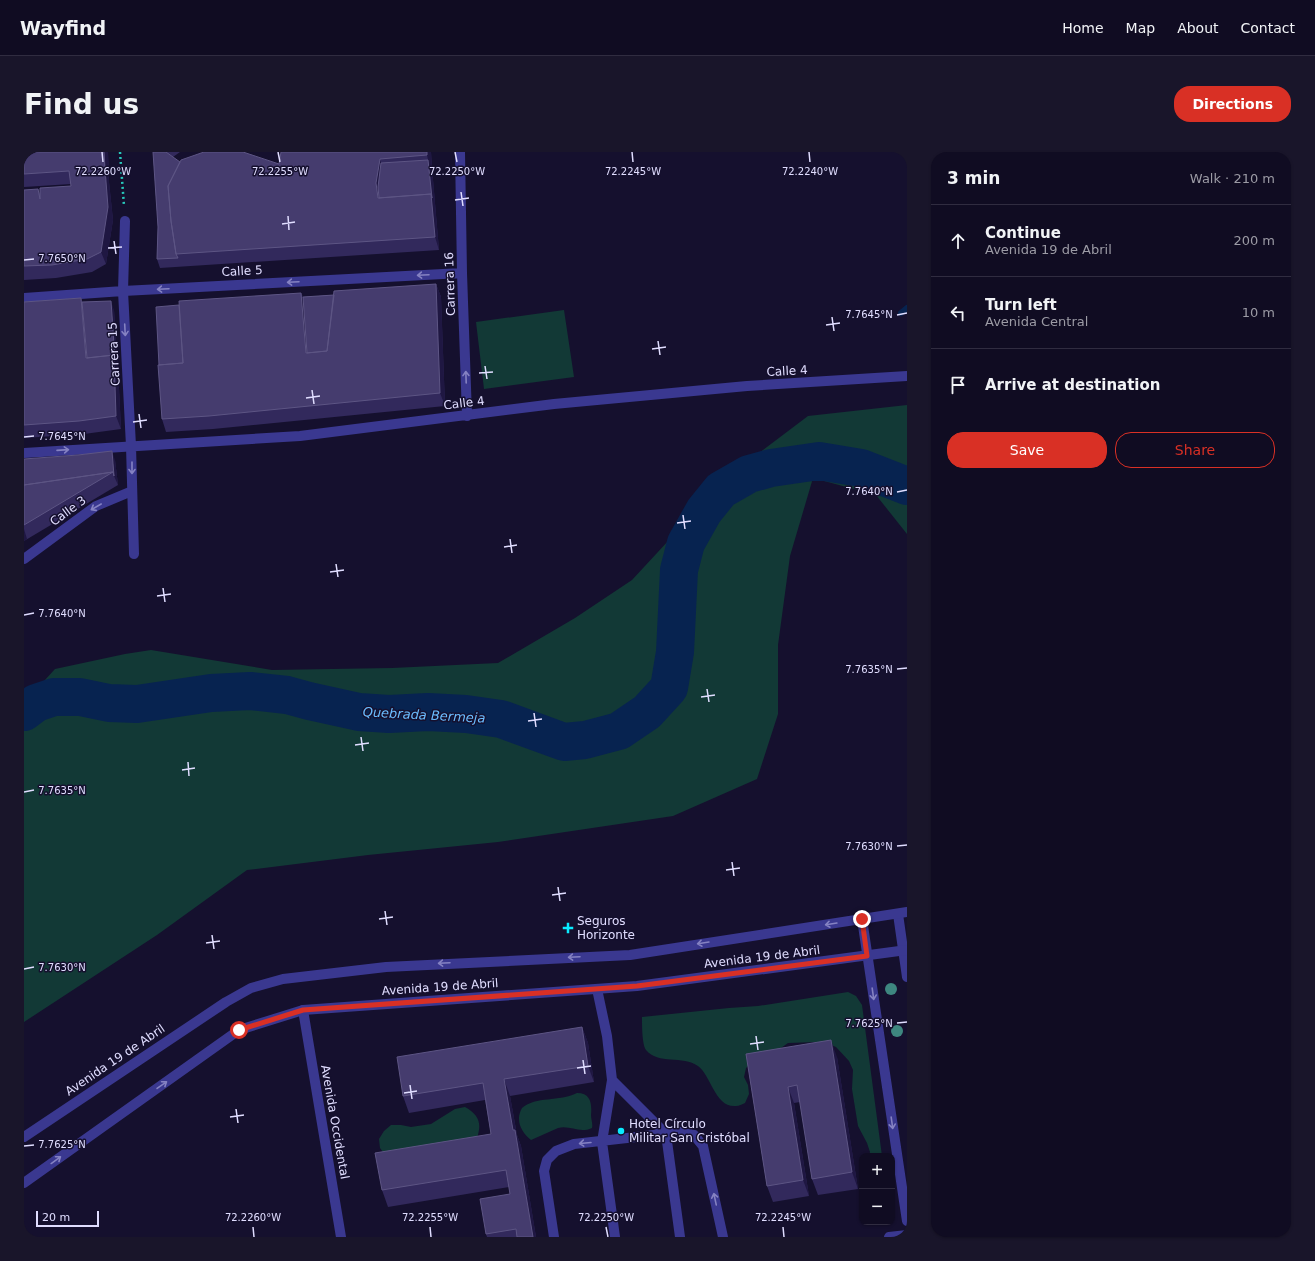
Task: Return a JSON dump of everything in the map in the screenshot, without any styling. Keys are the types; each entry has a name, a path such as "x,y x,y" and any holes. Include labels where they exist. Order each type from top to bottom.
{"street":[{"name":"Carrera 16","path":"460,152 462,273 468,416"},
{"name":"Carrera 15","path":"125,221 123,291 132,446 134,554"},
{"name":"Calle 5","path":"24,298 123,291 462,273"},
{"name":"Calle 4","path":"24,453 300,436 554,404 747,386 907,376"},
{"name":"Calle 3","path":"24,559 96,506 132,491"},
{"name":"Avenida 19 de Abril","path":"24,1137 226,1002 251,988 283,978 386,967 630,954 902,913"},
{"path":"902,913 907,977"},
{"path":"862,919 907,1221"},
{"name":"Avenida 19 de Abril","path":"24,1183 239,1030 303,1010 637,986 905,950"},
{"path":"597,989 607,1036 612,1080 602,1142 615,1237"},
{"name":"Avenida Occidental","path":"303,1010 341,1237"},
{"path":"612,1080 666,1134 680,1237"},
{"path":"554,1237 544,1171 547,1160 556,1151 574,1144 680,1132 694,1135 703,1146 723,1237"},
{"path":"889,1237 907,1235"}],"path":[{"path":"120,152 125,221"}],"green space":[{"path":"564,310 574,377 484,389 476,322"},
{"path":"907,405 907,534 876,495 813,478 790,556 778,645 778,714 757,779 673,816 498,842 368,855 247,870 157,935 24,1022 24,703 55,669 151,650 272,670 392,668 498,663 575,618 632,580 738,469 808,416"},
{"path":"848,992 856,996 862,1005 882,1153 870,1153 867,1143 858,1126 852,1089 853,1070 849,1061 836,1047 826,1043 817,1042 788,1043 771,1055 753,1061 746,1068 744,1077 748,1085 749,1094 745,1103 736,1106 723,1102 718,1097 703,1070 698,1066 685,1061 657,1057 651,1055 646,1050 642,1034 642,1017 758,1006"},
{"path":"577,1093 582,1093 590,1100 592,1128 587,1130 579,1130 563,1127 531,1140 524,1133 519,1121 522,1108 528,1104 541,1100 570,1096"},
{"path":"465,1107 476,1116 478,1120 479,1128 477,1138 385,1155 380,1148 379,1139 384,1131 391,1125 411,1127 431,1124 455,1109"}],"building":[{"path":"24,152 104,152 108,207 101,252 87,259 52,265 24,266 24,190 38,189 40,199 40,188 71,186 69,171 24,174"},
{"path":"153,152 166,152 180,162 168,186 171,221 176,254 178,258 157,259 158,227"},
{"path":"204,152 243,152 279,164 281,152 427,152 427,155 380,159 376,183 378,198 431,194 435,237 176,254 168,186 181,160"},
{"path":"428,160 432,198 431,194 379,198 378,187 381,163"},
{"path":"436,284 440,393 209,416 162,419 158,365 183,363 179,301 301,293 306,353 327,351 334,291"},
{"path":"334,295 327,351 307,353 303,297"},
{"path":"81,298 86,358 114,355 116,416 79,421 24,425 24,302"},
{"path":"111,301 115,359 114,355 87,358 82,302"},
{"path":"179,305 183,363 159,365 156,307"},
{"path":"112,451 114,476 113,472 24,485 24,459"},
{"path":"113,472 24,525 24,485"},
{"path":"582,1027 588,1066 504,1079 513,1130 515,1130 533,1237 517,1237 516,1229 486,1234 480,1199 510,1194 506,1170 382,1190 375,1153 491,1134 483,1083 403,1096 397,1057"},
{"path":"831,1040 852,1172 812,1179 797,1085 788,1087 803,1180 767,1186 746,1054"}],"waterway":[{"path":"901,313 907,308"},
{"name":"Quebrada Bermeja","path":"24,712 36,703 54,697 80,697 109,703 137,704 211,693 250,691 287,695 359,712 389,714 428,712 466,714 501,719 564,742 585,740 619,731 647,712 669,688 675,652 679,570 686,543 704,511 721,490 749,474 771,468 819,461 861,468 907,486"}],"place":[{"name":"Seguros Horizonte","path":"568,928"},
{"name":"Hotel Círculo Militar San Cristóbal","path":"621,1131"}],"route":[{"path":"239,1030 303,1010 637,986 867,956 862,919"}]}
